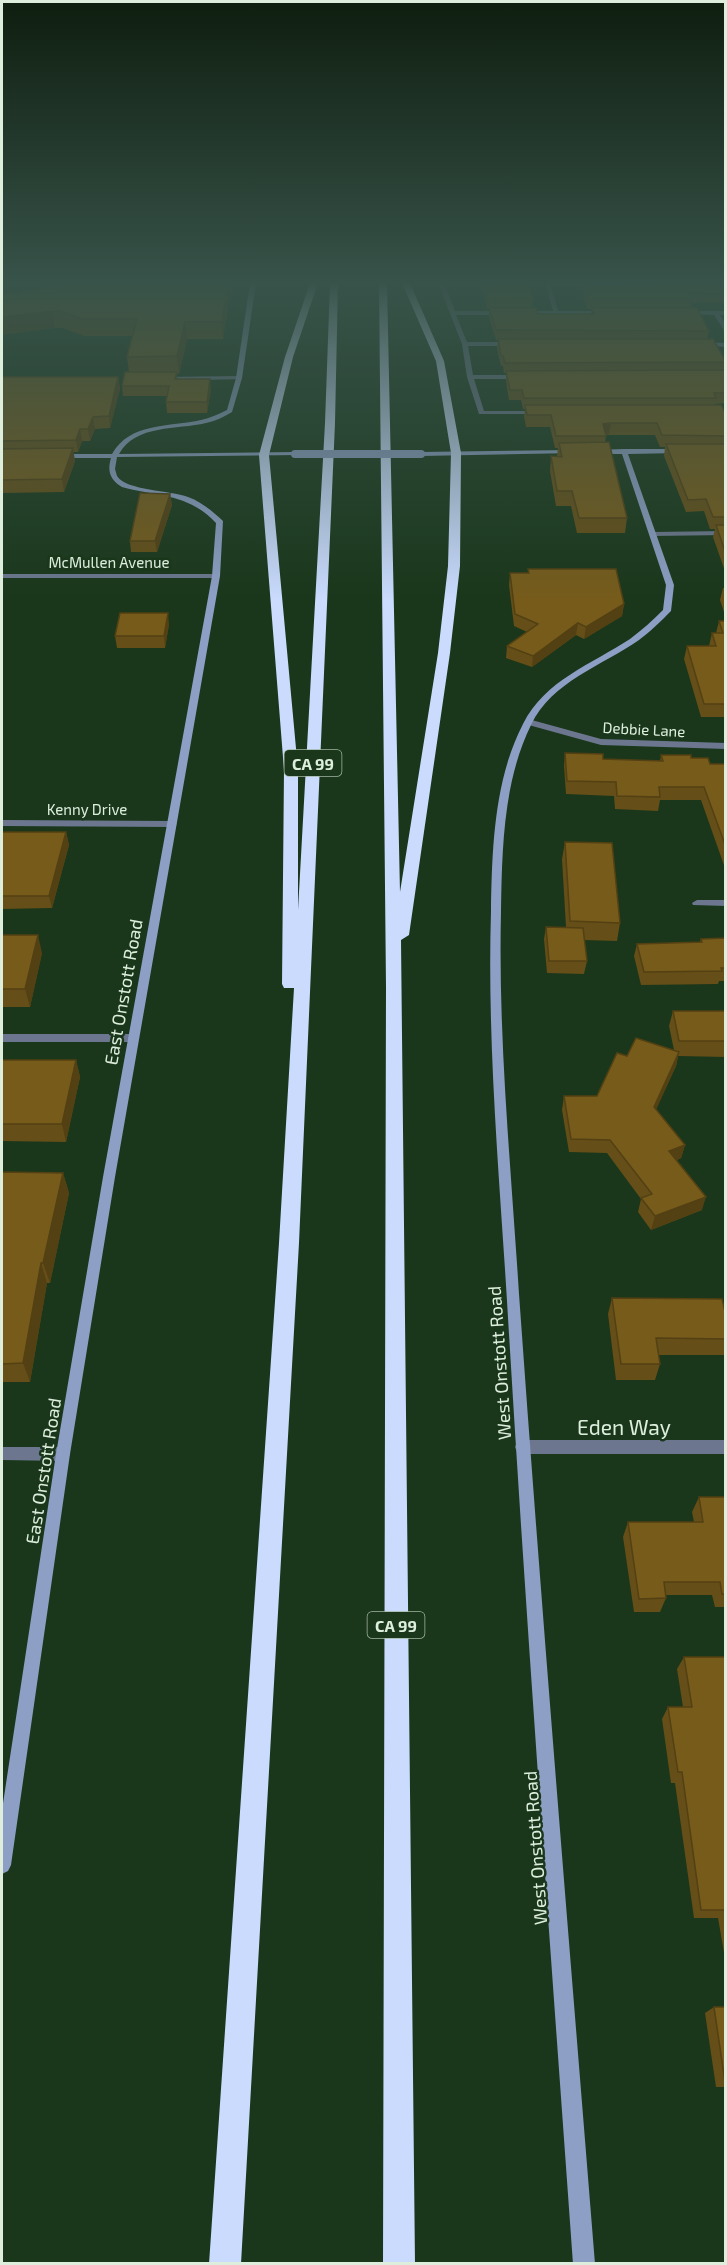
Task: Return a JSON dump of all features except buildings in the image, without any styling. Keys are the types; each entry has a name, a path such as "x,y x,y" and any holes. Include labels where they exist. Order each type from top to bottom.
{"highway":[{"path":"281,389 264,455 268,529 291,770 289,1243"},
{"name":"CA 99","path":"225,2264 289,1243 331,389"},
{"name":"CA 99","path":"385,389 393,987 399,2264"},
{"path":"393,987 444,653 454,566 456,453 445,389"}],"street":[{"path":"114,456 121,443 133,436 218,419 230,411 236,389"},
{"path":"474,389 481,413 551,413"},
{"name":"West Onstott Road","path":"584,2264 522,1447 496,1027 495,926 498,847 508,771 528,722 538,706 560,687 640,636 667,610 669,585 624,451"},
{"path":"591,452 692,451"},
{"path":"47,456 579,452"},
{"name":"East Onstott Road","path":"2,1865 63,1454 133,1038 216,576 220,523 210,510 183,496 123,486 113,478 111,471 114,456"},
{"path":"653,534 726,534"},
{"name":"McMullen Avenue","path":"2,576 216,576"},
{"name":"Debbie Lane","path":"528,722 601,742 726,746"},
{"name":"Kenny Drive","path":"2,823 172,824"},
{"path":"697,903 726,903"},
{"path":"2,1038 133,1038"},
{"name":"Eden Way","path":"522,1447 726,1447"},
{"path":"2,1454 63,1454"}]}
